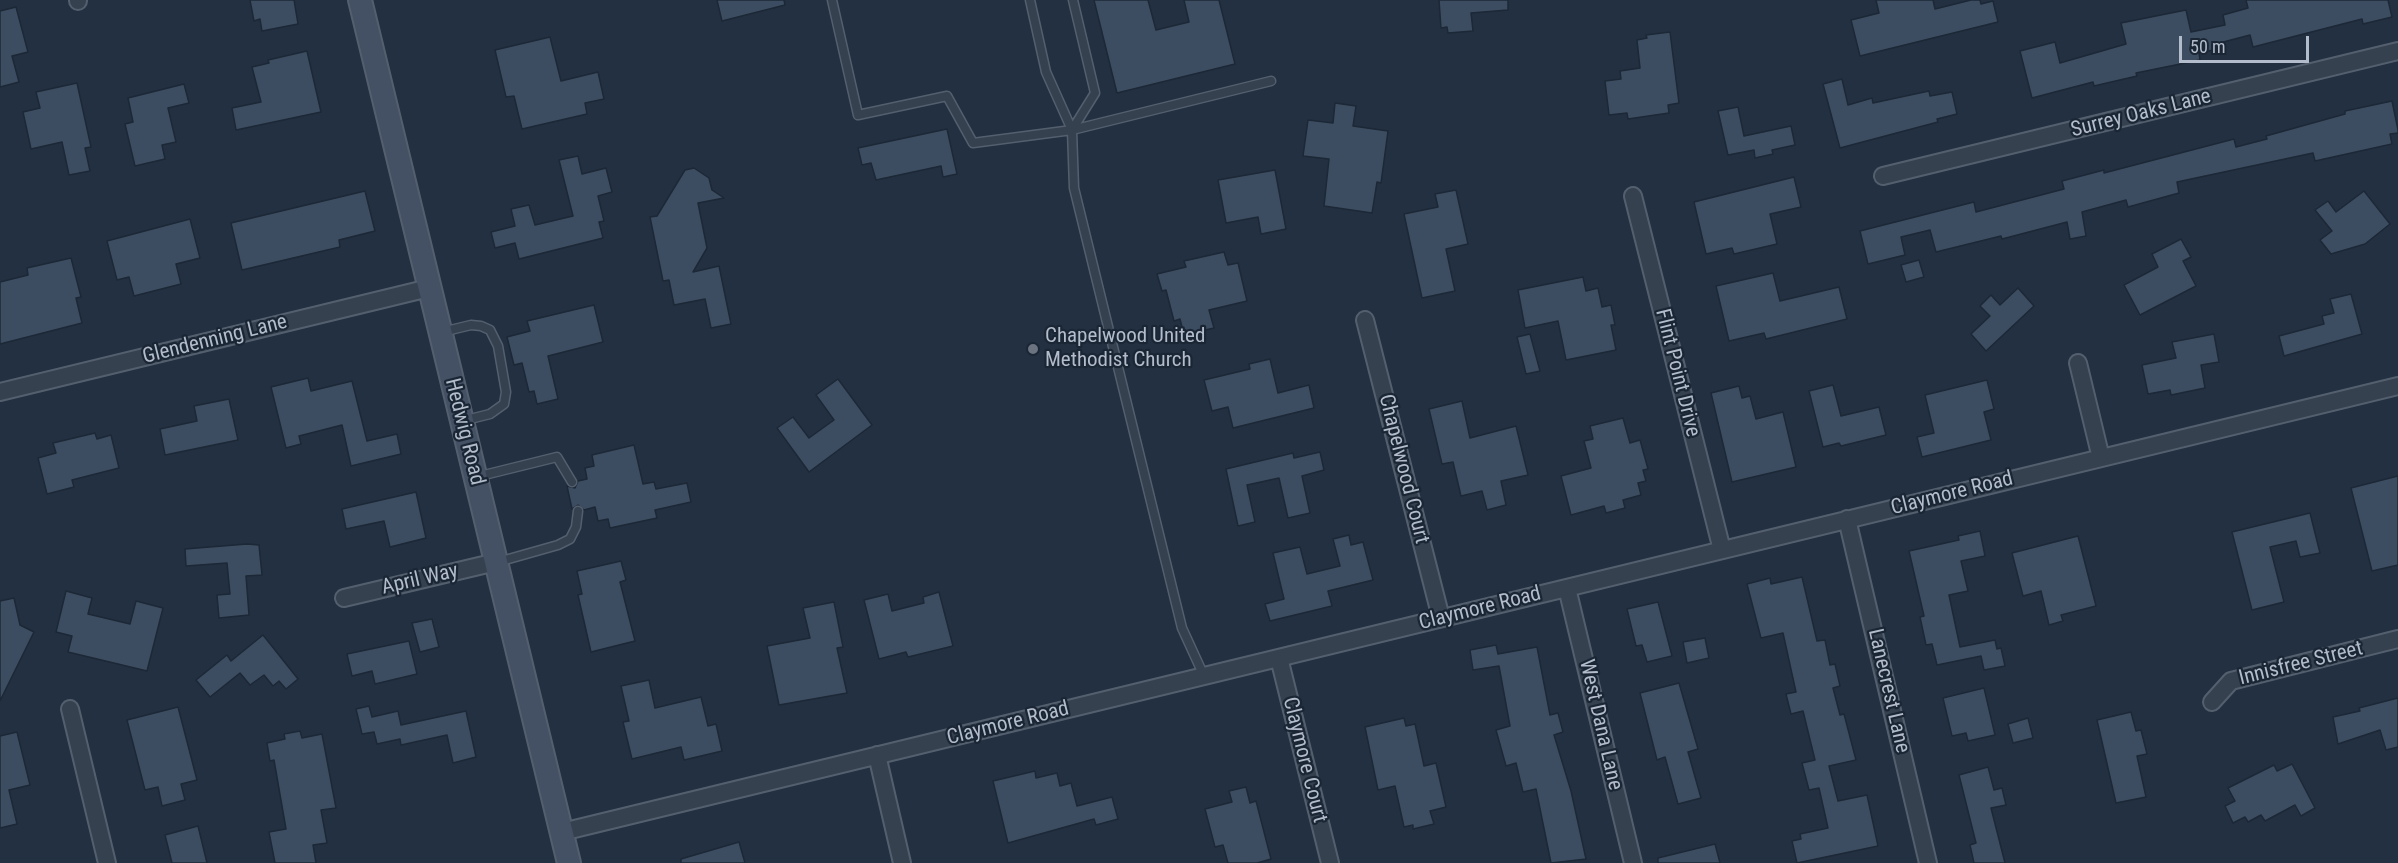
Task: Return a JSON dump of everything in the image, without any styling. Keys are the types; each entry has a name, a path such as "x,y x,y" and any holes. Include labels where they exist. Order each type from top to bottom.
{"street":[{"name":"Hedwig Road","path":"360,0 569,863"},
{"name":"Surrey Oaks Lane","path":"1883,176 2398,51"},
{"name":"Flint Point Drive","path":"1633,196 1722,550"},
{"name":"Glendenning Lane","path":"0,392 429,288"},
{"name":"Chapelwood Court","path":"1365,320 1441,618"},
{"path":"2078,363 2101,458"},
{"name":"Claymore Road","path":"562,832 2398,386"},
{"name":"Lanecrest Lane","path":"1847,519 1928,863"},
{"name":"April Way","path":"344,598 496,562"},
{"name":"West Dana Lane","path":"1567,588 1633,863"},
{"name":"Innisfree Street","path":"2212,702 2231,681 2398,639"},
{"name":"Claymore Court","path":"1279,658 1330,863"},
{"path":"70,709 107,863"},
{"path":"877,755 902,863"}],"lane":[{"path":"832,0 858,115 947,96 973,144 1072,130 1271,81"},
{"path":"1030,0 1046,72 1072,130 1074,188 1182,628 1204,676"},
{"path":"1072,130 1095,93 1073,0"},
{"path":"440,333 471,325 481,326 490,330 498,346 506,392 504,404 490,414 462,421"},
{"path":"475,477 558,458 572,482"},
{"path":"496,562 558,545 570,539 576,527 578,511"}],"building":[{"path":"250,0 294,0 298,24 262,31 260,19 254,21"},
{"path":"717,0 784,0 785,5 722,21"},
{"path":"1094,0 1148,0 1156,30 1189,22 1184,0 1219,0 1235,64 1117,93"},
{"path":"1439,0 1508,0 1508,10 1471,13 1473,31 1448,33 1447,27 1441,28"},
{"path":"1876,0 1933,0 1935,9 1971,0 1980,0 1981,4 1993,1 1998,22 1860,56 1851,20 1879,13"},
{"path":"2246,0 2388,0 2392,17 2363,24 2362,19 2253,47 2250,35 2212,45 2213,50 2199,53 2200,60 2136,73 2137,76 2094,86 2093,82 2032,98 2020,51 2055,42 2060,63 2126,44 2121,23 2186,10 2191,32 2225,25 2223,15 2248,8"},
{"path":"16,7 28,52 12,56 19,82 0,87 0,11"},
{"path":"1670,32 1679,103 1668,105 1669,113 1628,119 1627,113 1609,115 1605,81 1621,79 1620,71 1640,68 1637,40 1647,38 1646,35"},
{"path":"550,37 561,81 598,72 604,99 585,103 587,114 522,129 514,96 506,97 495,50"},
{"path":"307,51 321,112 236,130 232,108 261,102 252,67 269,63 268,60"},
{"path":"1842,79 1848,105 1872,98 1873,103 1929,91 1930,96 1952,92 1957,114 1937,119 1938,122 1840,148 1823,84"},
{"path":"77,83 91,147 85,148 90,171 69,175 62,142 31,149 23,112 40,108 36,92"},
{"path":"184,84 189,103 168,108 176,142 162,145 165,159 135,166 125,124 133,122 128,98"},
{"path":"2392,101 2398,133 2390,134 2392,144 2315,161 2313,153 2177,182 2179,193 2128,207 2126,200 2082,212 2086,236 2070,239 2067,222 2002,239 2001,236 1936,252 1930,230 1901,237 1905,255 1868,264 1860,231 1974,202 1976,212 2064,189 2062,181 2104,170 2104,173 2234,139 2236,147 2267,139 2266,136 2345,114 2345,111"},
{"path":"1335,103 1356,106 1353,126 1388,131 1381,183 1377,182 1372,213 1324,206 1329,159 1303,156 1308,120 1333,123"},
{"path":"1738,107 1744,136 1791,126 1795,145 1772,150 1773,154 1755,158 1754,150 1728,155 1718,111"},
{"path":"947,129 957,174 943,177 941,166 876,180 871,163 862,165 858,148"},
{"path":"578,156 582,174 606,168 612,192 598,196 604,221 599,222 603,238 519,259 515,243 495,248 491,232 515,226 511,209 529,205 535,225 573,216 559,160"},
{"path":"694,168 709,178 712,190 724,198 698,203 707,248 693,272 719,266 731,324 711,328 705,299 674,305 669,280 663,281 650,217 657,216 685,170"},
{"path":"1275,170 1286,229 1261,234 1258,217 1226,223 1218,180"},
{"path":"1794,177 1801,207 1770,214 1777,244 1734,254 1732,248 1706,254 1694,202"},
{"path":"1456,190 1468,244 1446,249 1455,291 1422,298 1404,214 1438,207 1435,194"},
{"path":"365,191 375,231 339,240 340,247 242,270 231,223"},
{"path":"2364,191 2390,224 2365,244 2331,254 2320,240 2332,231 2315,210 2328,201 2336,212"},
{"path":"190,219 200,258 176,264 181,284 134,296 129,277 117,280 107,241"},
{"path":"2181,239 2191,257 2183,261 2196,286 2140,315 2124,285 2158,267 2152,254"},
{"path":"1224,252 1228,265 1238,263 1247,301 1209,310 1214,328 1184,335 1180,319 1174,321 1166,290 1162,291 1157,274 1186,267 1184,261"},
{"path":"71,258 81,297 76,298 82,323 0,344 0,282 28,275 27,268"},
{"path":"1919,260 1924,277 1906,282 1901,265"},
{"path":"1773,273 1780,301 1839,287 1847,319 1766,339 1764,333 1729,341 1716,286"},
{"path":"1583,277 1586,291 1598,288 1602,307 1611,305 1615,325 1611,325 1616,350 1566,360 1558,321 1525,328 1518,290"},
{"path":"2018,288 2034,306 1986,351 1971,334 1990,316 1980,306 1991,295 2000,305"},
{"path":"2351,294 2362,334 2284,356 2279,336 2324,324 2322,316 2334,313 2330,299"},
{"path":"594,305 603,342 548,356 558,399 537,404 534,391 529,392 522,363 514,365 507,337 530,331 527,321"},
{"path":"1530,334 1540,371 1526,374 1517,337"},
{"path":"2214,334 2219,362 2201,365 2205,388 2171,395 2170,390 2148,394 2142,365 2176,358 2172,342"},
{"path":"1270,359 1278,393 1309,385 1314,408 1233,428 1228,407 1212,411 1204,380 1250,369 1249,364"},
{"path":"308,378 311,391 352,381 367,441 397,434 401,454 351,466 342,425 299,436 301,444 286,448 271,387"},
{"path":"838,379 872,425 809,472 777,428 793,417 809,438 834,420 816,395"},
{"path":"1987,380 1994,409 1984,412 1991,440 1922,457 1917,437 1934,433 1925,395"},
{"path":"1833,385 1841,416 1879,407 1886,435 1841,446 1839,443 1823,447 1809,391"},
{"path":"1739,386 1742,398 1750,396 1756,419 1783,412 1796,467 1732,482 1711,393"},
{"path":"229,399 238,440 165,455 160,429 197,421 194,406"},
{"path":"1462,401 1470,438 1516,426 1528,475 1501,481 1506,505 1487,510 1482,491 1461,496 1453,462 1442,464 1429,409"},
{"path":"1623,418 1630,443 1640,440 1648,469 1643,470 1646,481 1638,483 1641,495 1623,500 1625,508 1606,513 1604,506 1571,515 1561,476 1591,468 1584,441 1593,439 1590,426"},
{"path":"95,433 97,439 111,435 119,468 72,480 74,487 47,494 38,458 56,453 53,443"},
{"path":"634,445 643,484 654,482 656,489 687,483 691,502 655,510 657,518 610,528 608,519 598,521 595,507 584,510 578,505 572,509 567,486 575,488 578,481 587,479 585,468 594,466 592,455"},
{"path":"1320,452 1324,470 1302,476 1310,513 1288,518 1279,478 1247,485 1255,522 1238,526 1226,469 1293,453 1294,458"},
{"path":"2398,476 2398,565 2372,571 2351,488"},
{"path":"416,492 426,538 390,547 384,521 346,529 342,509"},
{"path":"2310,513 2320,553 2300,557 2296,541 2270,547 2284,602 2252,610 2232,532"},
{"path":"1980,531 1985,556 1961,561 1968,591 1949,595 1960,647 1995,640 1997,649 2001,648 2005,666 1984,670 1981,656 1937,665 1932,644 1926,645 1920,617 1924,616 1909,551 1959,540 1958,536"},
{"path":"1349,535 1351,545 1363,542 1373,580 1328,591 1332,606 1270,621 1265,604 1284,599 1273,553 1300,547 1307,574 1340,566 1333,539"},
{"path":"2078,536 2096,606 2061,615 2063,621 2049,625 2041,591 2023,596 2012,553"},
{"path":"259,545 262,575 246,576 249,615 219,618 217,595 230,594 227,563 186,566 185,549"},
{"path":"621,561 626,580 620,582 635,641 591,652 578,595 582,594 577,571"},
{"path":"1802,577 1817,641 1825,640 1830,665 1835,664 1840,686 1833,688 1840,715 1844,714 1856,760 1829,766 1838,801 1867,795 1878,846 1797,863 1792,841 1801,839 1800,834 1828,828 1819,788 1809,790 1802,763 1815,760 1803,711 1791,714 1786,694 1796,692 1783,633 1761,638 1747,584 1770,578 1771,584"},
{"path":"66,591 92,598 88,614 130,624 136,601 163,608 147,671 68,652 72,636 56,632"},
{"path":"939,592 953,646 908,657 906,652 879,659 864,600 888,594 892,611 924,603 923,597"},
{"path":"14,598 20,625 34,632 0,701 0,601"},
{"path":"834,602 843,647 837,648 847,693 779,705 767,646 810,638 803,608"},
{"path":"1658,602 1672,656 1647,662 1642,645 1636,646 1627,609"},
{"path":"432,619 439,647 420,652 412,623"},
{"path":"263,635 298,679 286,689 279,681 273,686 264,675 250,685 240,673 210,697 196,680 227,655 231,661"},
{"path":"1705,638 1709,658 1687,663 1683,642"},
{"path":"409,641 417,674 375,684 372,671 352,676 347,654"},
{"path":"1496,645 1498,654 1537,647 1550,715 1558,713 1563,732 1554,735 1571,791 1586,859 1551,863 1536,789 1523,792 1516,763 1506,766 1496,730 1510,726 1499,666 1473,670 1470,650"},
{"path":"649,680 655,708 701,697 708,726 716,724 722,751 684,760 681,747 632,759 623,722 629,721 621,686"},
{"path":"1679,683 1698,749 1688,752 1701,798 1678,804 1665,757 1657,760 1640,693"},
{"path":"1984,688 1995,735 1968,741 1966,733 1952,736 1943,698"},
{"path":"2398,698 2398,747 2386,750 2380,730 2338,744 2333,717 2360,711 2359,708"},
{"path":"369,706 372,717 398,711 401,725 466,711 476,757 453,763 447,735 401,745 400,739 377,744 374,732 362,734 356,709"},
{"path":"178,707 197,780 181,784 185,800 162,806 158,787 145,790 127,720"},
{"path":"2131,712 2136,731 2141,730 2147,754 2137,756 2146,797 2116,803 2097,720"},
{"path":"1404,718 1406,726 1415,724 1424,766 1436,763 1446,807 1430,811 1434,824 1413,829 1413,825 1404,827 1395,786 1378,790 1365,727"},
{"path":"2028,718 2033,738 2013,743 2008,724"},
{"path":"300,731 302,738 322,734 336,808 321,810 327,843 313,845 316,863 275,863 269,832 286,829 274,760 270,761 267,743 285,739 284,734"},
{"path":"17,732 30,785 9,790 17,824 0,828 0,736"},
{"path":"2292,764 2315,808 2301,816 2295,805 2265,821 2261,815 2248,822 2245,817 2233,823 2225,806 2235,801 2228,788 2274,765 2277,771"},
{"path":"1988,767 1994,790 2002,788 2006,805 1991,808 2005,863 1974,863 1970,845 1976,843 1959,775"},
{"path":"1035,771 1036,778 1057,773 1060,786 1071,783 1077,806 1112,797 1118,819 1096,825 1094,819 1008,843 993,781"},
{"path":"1246,787 1250,803 1256,801 1271,859 1257,863 1228,863 1223,845 1215,847 1205,809 1232,802 1229,791"},
{"path":"198,826 207,863 172,863 165,835"},
{"path":"739,842 745,863 681,863 681,859"},
{"path":"1715,844 1720,863 1658,863 1658,858"}],"place":[{"name":"Chapelwood United Methodist Church","path":"1033,349"}]}
